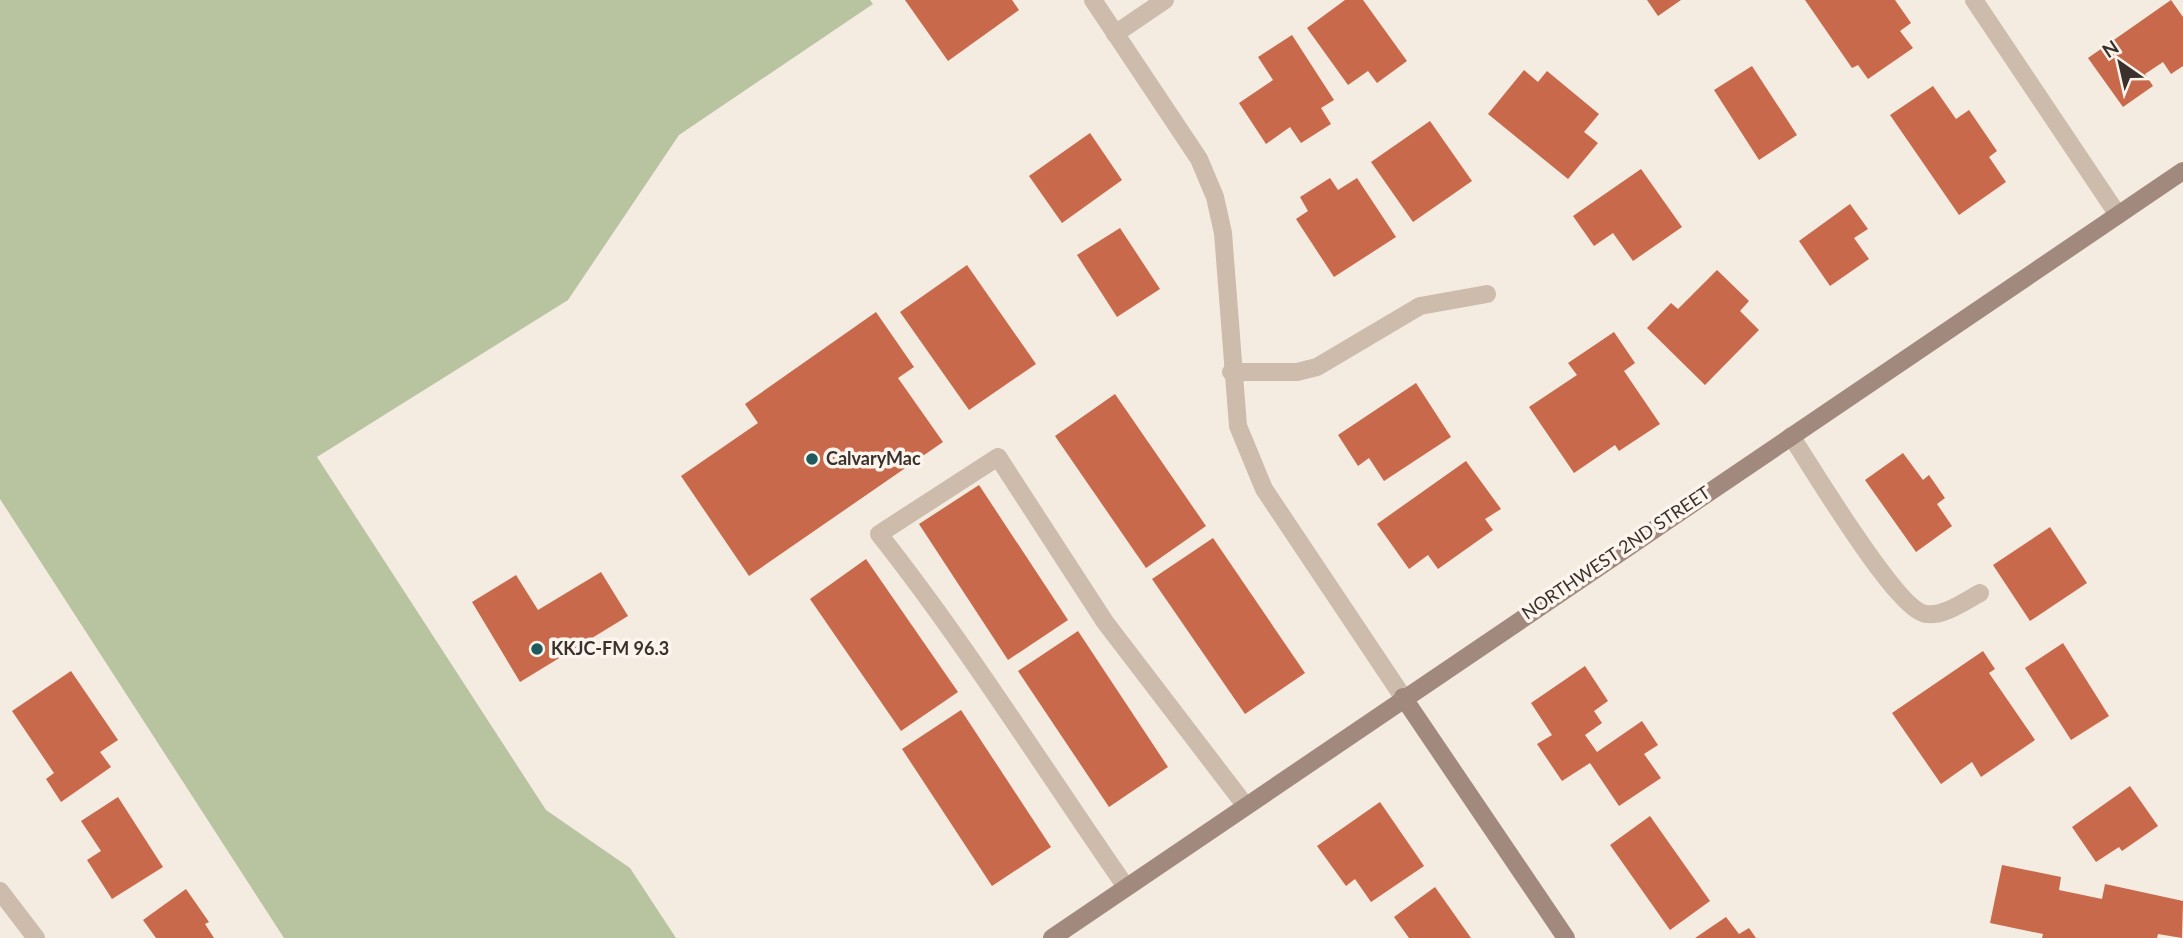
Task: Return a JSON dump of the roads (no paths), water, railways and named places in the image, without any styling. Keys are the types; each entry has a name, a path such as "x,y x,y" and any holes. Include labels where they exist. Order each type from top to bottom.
{"main road":[{"name":"NORTHWEST 2ND STREET","path":"1052,938 1403,697 2183,171"},
{"path":"1403,697 1566,938"}],"street":[{"path":"1093,0 1199,159 1214,197 1223,233 1237,426 1264,489 1403,697"},
{"path":"1115,34 1166,0"},
{"path":"1974,0 2118,215"},
{"path":"1231,372 1297,372 1317,367 1420,306 1487,294"},
{"path":"1791,436 1879,569 1911,608 1926,615 1950,609 1980,593"},
{"path":"1126,887 1023,740 943,615 879,534 998,457 1105,622 1245,805"},
{"path":"0,891 36,938"}],"place":[{"name":"CalvaryMac","path":"812,459"},
{"name":"KKJC-FM 96.3","path":"537,649"}]}
